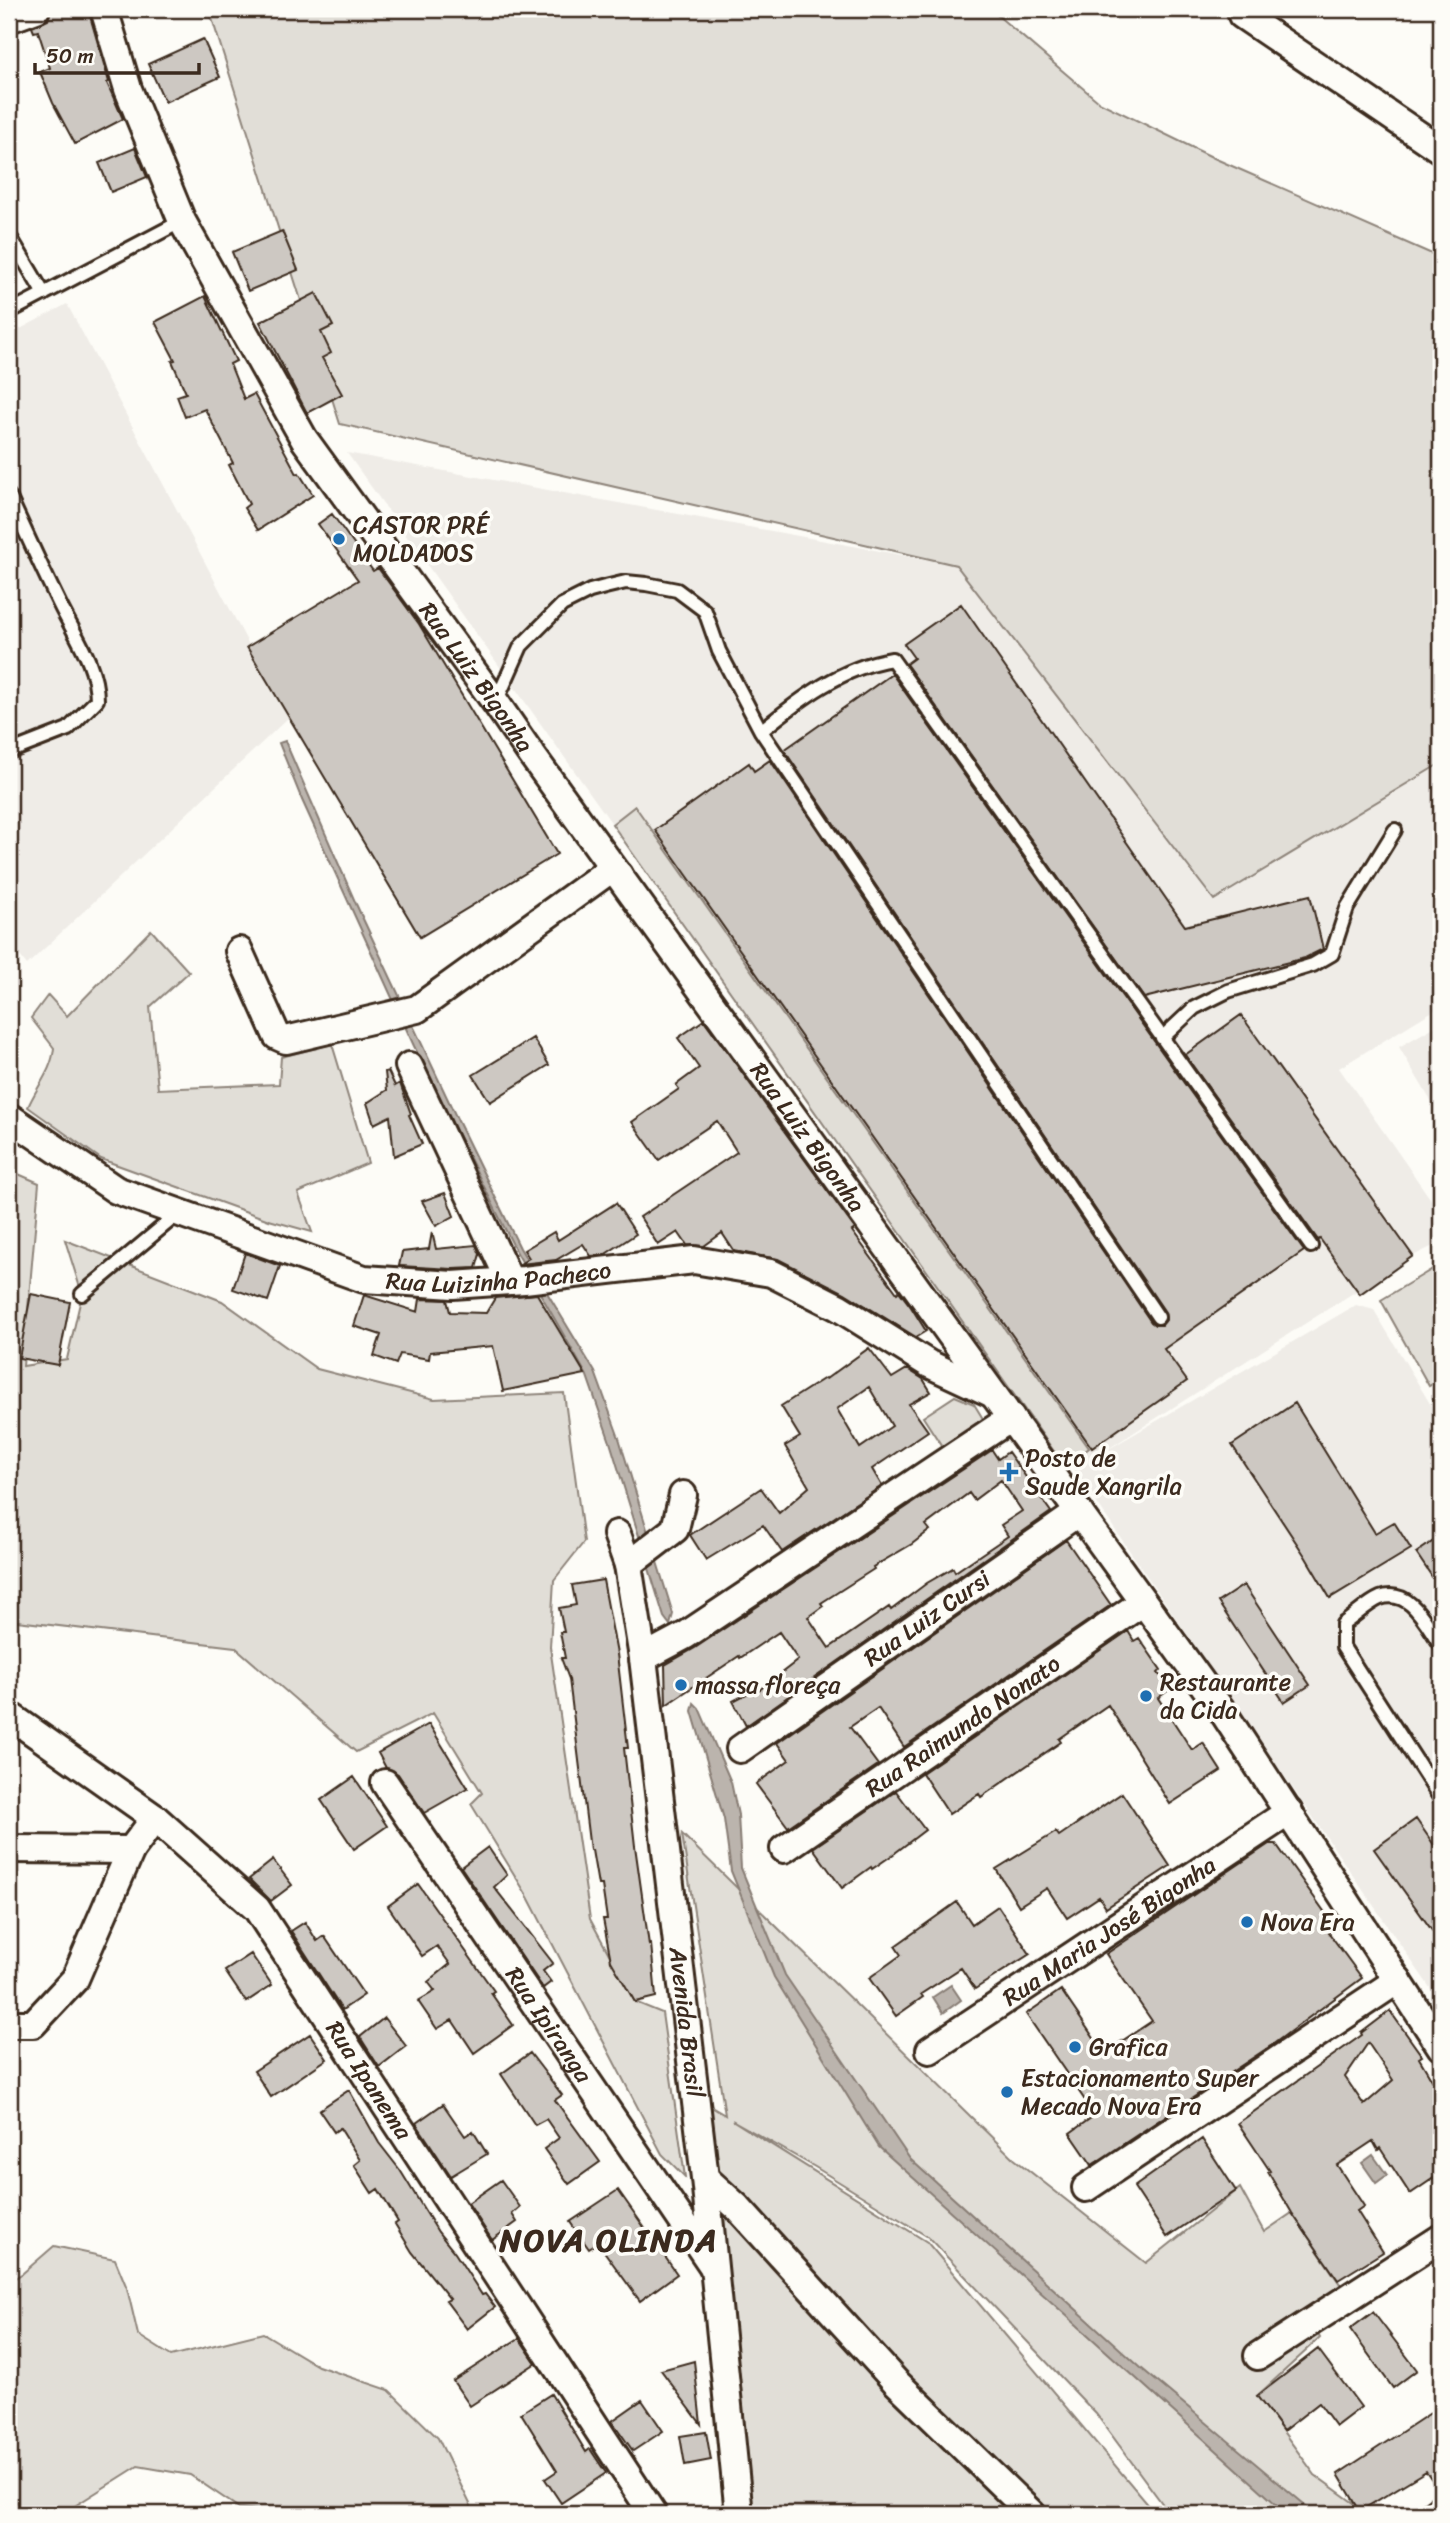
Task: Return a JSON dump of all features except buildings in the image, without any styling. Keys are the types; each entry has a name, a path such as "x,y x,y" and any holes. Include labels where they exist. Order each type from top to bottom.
{"street":[{"path":"9,19 36,9"},
{"name":"Rua Luiz Bigonha","path":"104,9 128,89 182,221 304,439 1223,1712 1441,2047"},
{"path":"1238,11 1441,150"},
{"path":"239,951 277,1036 286,1040 416,1009 611,869 619,875"},
{"path":"409,1066 510,1281"},
{"name":"Rua Luizinha Pacheco","path":"9,1117 116,1190 364,1279 453,1285 694,1260 771,1273 838,1307 929,1364 994,1394"},
{"path":"643,1658 686,1635 1011,1418"},
{"path":"632,1562 675,1529 683,1495"},
{"name":"Rua Luiz Cursi","path":"740,1749 1079,1512"},
{"name":"Avenida Brasil","path":"617,1534 632,1562 743,2509"},
{"name":"Rua Raimundo Nonato","path":"783,1849 1143,1602"},
{"name":"Rua Ipanema","path":"9,1715 155,1818 257,1909 653,2514"},
{"name":"Rua Ipiranga","path":"385,1783 714,2267"},
{"name":"Rua Maria José Bigonha","path":"930,2050 1289,1812"},
{"path":"9,2024 33,2024 75,1979 131,1850 155,1818"},
{"path":"9,1849 131,1850"},
{"path":"1086,2188 1398,1980"},
{"path":"705,2178 737,2207 896,2382 1032,2514"},
{"path":"1258,2356 1441,2238"},
{"path":"1433,2514 1441,2508"}],"lane":[{"path":"9,312 182,221"},
{"path":"9,235 44,294"},
{"path":"9,496 60,607 90,662 97,686 97,700 68,729 9,752"},
{"path":"496,703 521,646 562,605 590,591 626,582 646,584 677,590 705,611 719,651 761,731 1158,1317"},
{"path":"761,731 797,702 828,683 856,668 892,659 1311,1246"},
{"path":"1162,1038 1194,1008 1228,991 1313,965 1332,954 1347,908 1395,830"},
{"path":"82,1294 179,1213"},
{"path":"1441,1646 1412,1604 1400,1597 1381,1598 1343,1624 1343,1647 1441,1799"}],"shaded area":[{"path":"209,9 990,9 1099,102 1216,159 1441,258 1441,763 1214,900 956,565 340,424"},
{"path":"67,304 288,718 27,965 9,942 9,335"},
{"path":"347,453 956,565 1214,900 1441,763 1441,1006 1339,1068 1441,1214 1441,1242 1413,1256 1382,1279 1361,1288 1100,1454 1356,1305 1374,1310 1441,1422 1441,1988 1433,1992 1074,1470"},
{"path":"285,741 356,904 520,1248 595,1372 619,1438 673,1614 670,1625 664,1617 587,1376 516,1251 414,1046 302,800 279,743"},
{"path":"635,806 1089,1448 1065,1467 612,824"},
{"path":"151,930 189,972 150,1007 158,1089 279,1084 281,1057 332,1044 368,1163 298,1193 312,1232 269,1220 101,1159 28,1107 47,1071 54,1048 31,1018 48,995 67,1016"},
{"path":"1441,1023 1441,1118 1399,1047"},
{"path":"9,1170 39,1183 23,1366 67,1359 82,1294 65,1240 222,1301 317,1369 434,1399 564,1393 584,1542 554,1580 550,1647 590,1919 635,2002 662,2013 685,2177 662,2154 528,1897 471,1804 482,1793 433,1713 356,1752 235,1647 9,1620"},
{"path":"1441,1264 1441,1379 1429,1386 1381,1300"},
{"path":"955,1396 974,1404 988,1427 947,1454 923,1417"},
{"path":"694,1703 699,1708 731,1782 738,1815 741,1868 785,1975 910,2159 1141,2368 1316,2514 1287,2514 879,2147 774,1977 731,1871 724,1819 692,1711"},
{"path":"682,1834 1013,2158 1146,2263 1240,2188 1264,2232 1292,2213 1342,2287 1306,2311 1320,2338 1257,2396 1315,2475 1369,2514 1170,2514 1096,2414 928,2237 815,2167 732,2120 927,2242 1156,2514 761,2514 745,2500 708,2105 725,2115"},
{"path":"951,1985 961,2000 943,2013 933,1997"},
{"path":"1373,2155 1387,2175 1376,2183 1362,2163"},
{"path":"54,2246 115,2259 127,2288 138,2335 171,2356 263,2333 318,2366 389,2390 438,2438 471,2506 471,2514 297,2514 239,2508 190,2475 138,2466 62,2514 9,2514 9,2282"}],"place":[{"name":"CASTOR PRÉ MOLDADOS","path":"339,539"},
{"name":"Posto de Saude Xangrila","path":"1009,1472"},
{"name":"massa floreça","path":"681,1685"},
{"name":"Restaurante da Cida","path":"1146,1696"},
{"name":"Nova Era","path":"1247,1922"},
{"name":"Grafica","path":"1075,2047"},
{"name":"Estacionamento Super Mecado Nova Era","path":"1007,2092"}],"district":[{"name":"NOVA OLINDA","path":"609,2240"}]}
